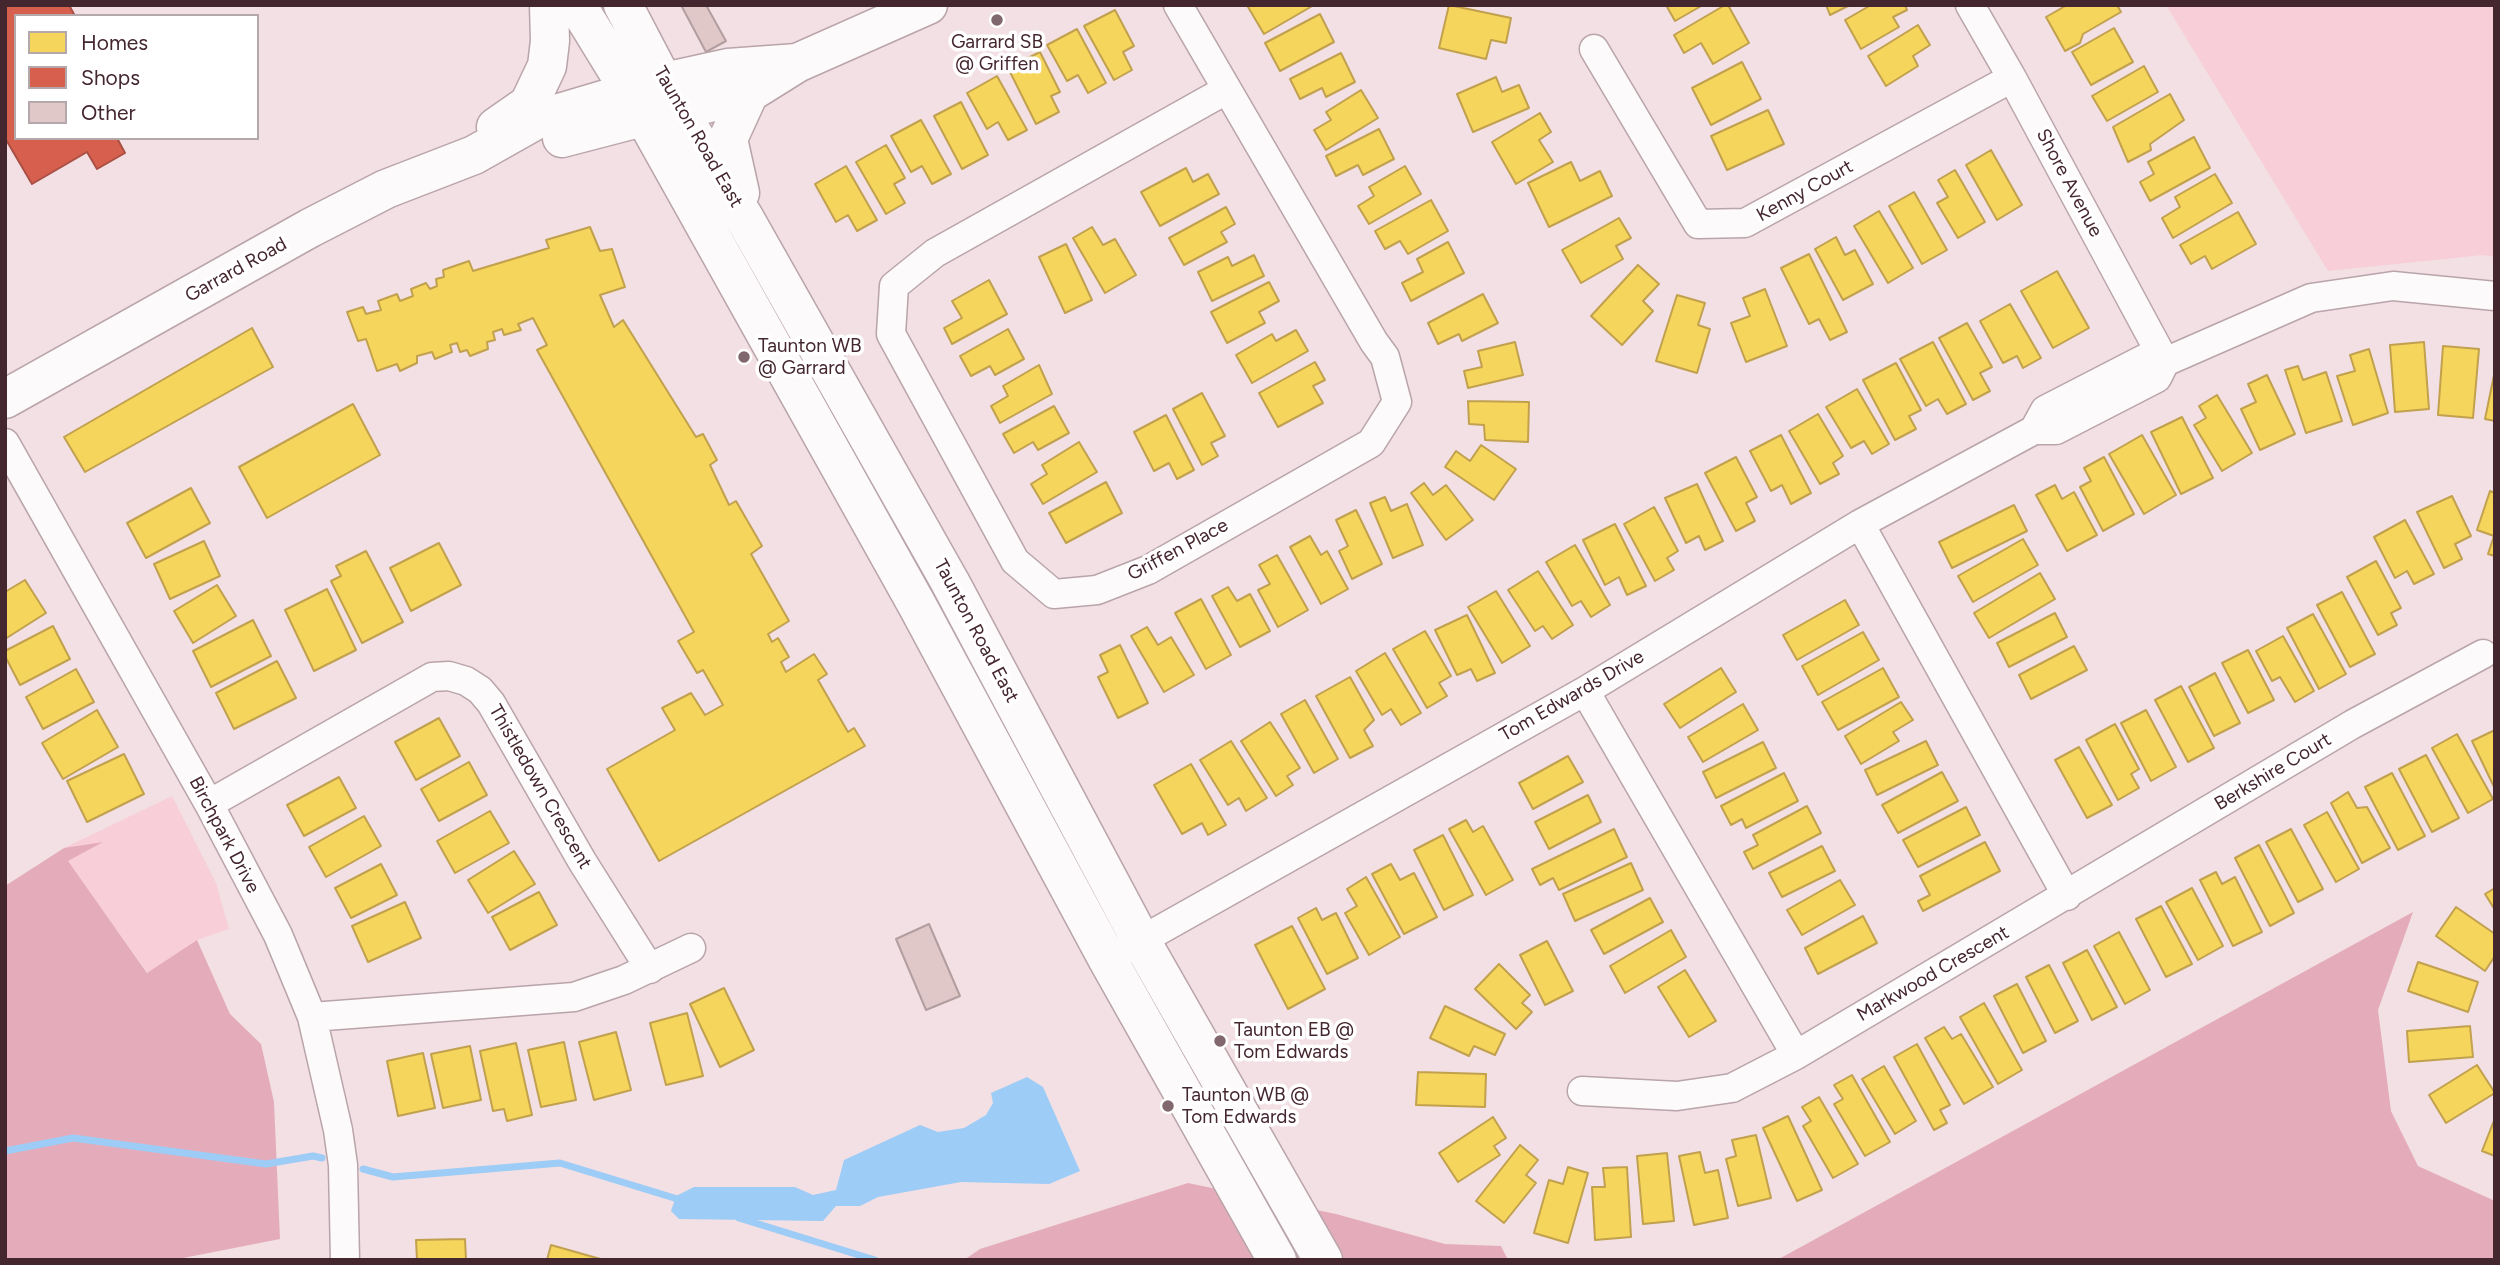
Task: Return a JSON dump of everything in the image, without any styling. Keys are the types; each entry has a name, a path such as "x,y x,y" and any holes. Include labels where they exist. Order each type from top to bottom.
{"main road":[{"path":"433,169 528,104 547,66 550,41 549,5"},
{"name":"Taunton Road East","path":"577,5 745,219 950,582 1140,939 1324,1260"},
{"name":"Taunton Road East","path":"623,5 654,100 917,605 1108,960 1277,1260"},
{"name":"Garrard Road","path":"654,100 697,106 749,93 797,63 928,5"},
{"name":"Garrard Road","path":"5,399 310,228 386,189 433,169 474,155 515,151 654,100 728,68 797,63"},
{"path":"745,219 728,139 749,93"}],"street":[{"name":"Griffen Place","path":"1178,5 1385,357 1397,402 1371,443 1148,570 1097,590 1054,594 1015,561 891,334 894,286 935,253 1226,90"},
{"name":"Shore Avenue","path":"1970,5 2165,362"},
{"name":"Kenny Court","path":"1594,49 1698,224 1745,223 2012,78"},
{"name":"Tom Edwards Drive","path":"1108,960 1140,939 1584,691 1860,524 2034,430 2045,410 2146,358 2165,362 2311,298 2393,286 2495,296"},
{"name":"Birchpark Drive","path":"5,443 209,804 278,935 312,1017 338,1130 343,1164 345,1260"},
{"path":"1860,524 2067,896"},
{"name":"Berkshire Court","path":"2067,896 2353,724 2483,654"},
{"name":"Thistledown Crescent","path":"209,804 432,677 449,676 466,681 480,690 491,703 582,862 650,969"},
{"path":"1584,691 1796,1055"},
{"name":"Markwood Crescent","path":"1582,1090 1677,1096 1732,1088 1796,1055 2067,896"},
{"path":"312,1017 574,997 624,980 691,948"}],"shaded area":[{"path":"2166,5 2495,5 2495,257 2483,255 2328,271"},
{"path":"172,796 216,883 229,929 197,940 148,973 67,861 64,848"},
{"path":"103,842 68,861 147,973 197,940 230,1014 261,1044 274,1102 280,1239 173,1260 5,1260 5,886 64,848"},
{"path":"2413,912 2378,1010 2391,1111 2418,1166 2495,1201 2495,1260 1777,1260"},
{"path":"1188,1183 1336,1214 1445,1244 1501,1246 1508,1260 964,1260 980,1249"}],"water":[{"path":"1027,1077 1043,1087 1080,1171 1049,1184 961,1182 878,1197 860,1206 836,1206 823,1221 679,1219 671,1211 676,1196 694,1187 795,1187 813,1195 836,1190 844,1160 920,1125 938,1132 964,1128 986,1115 993,1103 991,1093"}],"building: Homes":[{"path":"1314,5 1264,34 1248,7"},
{"path":"1449,5 1511,18 1506,43 1491,40 1486,59 1439,48"},
{"path":"1666,5 1703,5 1675,21"},
{"path":"1728,5 1749,43 1713,64 1701,43 1684,53 1674,35"},
{"path":"1826,5 1850,5 1830,15"},
{"path":"1871,5 1905,5 1907,10 1893,17 1899,27 1861,49 1845,20"},
{"path":"2067,5 2117,5 2121,12 2083,34 2080,43 2065,51 2046,17"},
{"path":"1115,10 1134,46 1123,52 1132,70 1114,80 1084,26"},
{"path":"1320,14 1334,42 1280,71 1265,43"},
{"path":"1918,25 1930,45 1913,56 1918,66 1886,86 1868,56"},
{"path":"2114,28 2133,62 2091,85 2072,52"},
{"path":"1077,29 1106,83 1088,93 1078,75 1067,81 1047,45"},
{"path":"1040,52 1060,92 1051,96 1059,112 1036,124 1008,68"},
{"path":"1341,53 1355,82 1326,97 1322,88 1300,99 1290,79"},
{"path":"1742,62 1761,99 1711,125 1692,88"},
{"path":"2144,66 2158,92 2107,121 2092,96"},
{"path":"997,76 1027,130 1008,140 998,122 987,129 967,93"},
{"path":"1496,77 1502,92 1519,85 1529,108 1473,132 1457,94"},
{"path":"1361,90 1378,118 1326,150 1314,130 1331,120 1326,112"},
{"path":"2170,94 2184,120 2150,144 2151,150 2128,162 2113,127"},
{"path":"961,102 988,155 962,169 934,116"},
{"path":"1768,110 1784,144 1727,170 1711,136"},
{"path":"1540,113 1551,132 1539,140 1553,162 1516,184 1492,142"},
{"path":"921,120 951,174 932,184 922,166 911,172 891,136"},
{"path":"1379,129 1394,159 1363,175 1358,165 1336,176 1326,156"},
{"path":"2194,137 2210,168 2150,201 2140,182 2154,174 2148,162"},
{"path":"886,145 905,178 894,184 905,203 886,214 856,162"},
{"path":"1991,150 2022,205 1997,220 1966,165"},
{"path":"1571,162 1580,181 1600,171 1612,196 1549,227 1528,183"},
{"path":"846,166 877,220 857,231 848,215 836,222 815,184"},
{"path":"1405,166 1421,194 1369,224 1358,206 1374,196 1369,187"},
{"path":"1186,168 1193,182 1208,174 1219,194 1160,226 1141,192"},
{"path":"1955,170 1985,222 1958,238 1937,203 1948,197 1938,180"},
{"path":"2215,174 2232,203 2173,238 2162,218 2180,207 2175,197"},
{"path":"1914,192 1947,250 1922,264 1889,206"},
{"path":"1431,200 1448,231 1408,254 1400,241 1385,249 1375,231"},
{"path":"1226,207 1235,224 1221,232 1227,242 1184,265 1169,238"},
{"path":"1879,211 1913,268 1888,283 1854,226"},
{"path":"2238,212 2256,244 2212,269 2205,256 2191,264 2180,245"},
{"path":"1619,218 1631,238 1616,246 1623,259 1581,283 1562,250"},
{"path":"590,227 600,251 612,249 625,287 600,295 614,327 623,320 696,437 703,434 717,460 710,465 729,505 736,501 762,546 751,554 789,621 768,634 772,642 778,638 789,657 781,662 786,672 814,654 827,674 818,680 848,732 854,728 865,746 659,861 607,769 675,730 662,708 691,693 705,715 723,705 703,670 697,673 678,641 694,632 537,350 547,345 533,318 518,324 521,330 504,335 502,329 493,332 495,340 487,342 488,349 470,356 467,350 460,352 457,343 450,345 452,352 435,359 432,352 417,356 417,363 400,371 397,364 377,371 366,339 358,341 347,312 363,307 366,314 381,310 378,301 397,294 400,301 413,296 411,289 426,283 430,289 437,286 436,279 444,277 443,270 469,261 473,271 549,248 546,240"},
{"path":"1092,227 1103,245 1115,239 1136,275 1105,293 1073,238"},
{"path":"1836,237 1845,255 1855,250 1873,284 1843,300 1815,249"},
{"path":"1448,242 1464,273 1411,301 1402,283 1423,272 1417,259"},
{"path":"1066,244 1092,300 1065,313 1039,257"},
{"path":"1809,254 1847,332 1830,340 1819,319 1809,324 1781,268"},
{"path":"1254,255 1264,276 1212,301 1198,272 1228,257 1232,266"},
{"path":"1638,265 1659,284 1643,301 1653,311 1622,345 1591,316"},
{"path":"2057,271 2089,328 2053,348 2021,291"},
{"path":"989,280 1007,314 952,344 944,328 962,318 952,301"},
{"path":"1269,282 1279,301 1259,312 1265,323 1227,343 1211,312"},
{"path":"1765,289 1787,346 1746,362 1731,323 1750,316 1743,298"},
{"path":"1483,294 1498,323 1462,341 1459,334 1438,344 1428,323"},
{"path":"1677,295 1705,303 1698,325 1710,329 1697,373 1656,361"},
{"path":"2010,304 2041,358 2023,368 2017,356 2003,363 1980,321"},
{"path":"1967,323 1992,367 1980,373 1990,391 1973,400 1939,338"},
{"path":"252,328 273,367 85,472 64,437"},
{"path":"1008,329 1024,359 995,375 990,366 971,376 960,356"},
{"path":"1296,330 1308,351 1252,383 1236,355 1272,334 1276,341"},
{"path":"1515,342 1523,375 1468,388 1464,371 1482,367 1478,351"},
{"path":"1933,342 1966,404 1947,414 1938,399 1926,406 1900,359"},
{"path":"2424,342 2429,409 2395,412 2390,345"},
{"path":"2443,346 2479,349 2473,418 2438,415"},
{"path":"2369,349 2388,413 2353,425 2337,376 2355,371 2350,355"},
{"path":"1315,362 1325,380 1313,386 1323,403 1278,427 1259,393"},
{"path":"1896,363 1921,410 1909,416 1916,429 1895,440 1863,380"},
{"path":"1039,365 1052,394 1000,423 991,406 1008,396 1003,386"},
{"path":"2298,366 2303,380 2326,372 2342,421 2306,433 2285,370"},
{"path":"2495,370 2495,421 2485,419"},
{"path":"2267,375 2295,434 2260,450 2241,409 2256,402 2248,384"},
{"path":"1857,389 1889,444 1872,454 1864,441 1851,448 1826,407"},
{"path":"1202,393 1225,436 1211,443 1218,456 1202,465 1173,409"},
{"path":"2217,395 2252,453 2222,471 2194,425 2206,418 2199,406"},
{"path":"1468,401 1529,402 1528,442 1485,440 1484,425 1469,424"},
{"path":"353,404 380,455 267,518 239,467"},
{"path":"1054,406 1069,433 1038,450 1033,442 1014,453 1003,434"},
{"path":"1818,414 1843,456 1833,463 1839,474 1820,484 1789,431"},
{"path":"1166,415 1194,470 1177,479 1169,463 1154,471 1134,432"},
{"path":"2182,417 2213,478 2181,494 2151,432"},
{"path":"1781,435 1811,493 1791,504 1782,485 1771,491 1750,451"},
{"path":"2142,435 2176,495 2144,514 2109,454"},
{"path":"1079,442 1097,472 1043,504 1031,484 1047,474 1042,465"},
{"path":"1481,445 1516,469 1494,500 1445,467 1456,451 1470,461"},
{"path":"1736,457 1757,497 1746,503 1755,521 1736,531 1705,473"},
{"path":"2104,457 2134,514 2103,531 2080,487 2091,481 2084,468"},
{"path":"1106,482 1122,513 1066,543 1049,513"},
{"path":"1424,483 1433,495 1446,485 1473,520 1446,540 1411,493"},
{"path":"1697,484 1723,541 1705,550 1699,536 1686,543 1665,498"},
{"path":"2055,485 2062,499 2074,492 2097,535 2067,551 2036,495"},
{"path":"191,488 210,523 146,558 127,523"},
{"path":"2490,491 2495,493 2495,556 2488,554 2494,536 2477,530"},
{"path":"2452,496 2471,536 2455,544 2462,559 2444,568 2417,512"},
{"path":"1385,497 1391,511 1407,504 1423,545 1393,558 1370,503"},
{"path":"2014,505 2027,531 1952,568 1939,542"},
{"path":"1654,507 1678,551 1667,558 1674,570 1655,581 1624,524"},
{"path":"1356,510 1382,564 1352,579 1339,551 1348,546 1336,520"},
{"path":"2405,520 2434,574 2414,584 2407,571 2395,578 2374,537"},
{"path":"1615,524 1646,586 1627,595 1619,577 1605,585 1583,540"},
{"path":"1310,536 1321,555 1327,551 1348,589 1321,604 1290,547"},
{"path":"2023,539 2038,565 1973,602 1958,576"},
{"path":"204,541 220,576 170,599 154,564"},
{"path":"439,543 461,585 411,611 390,568"},
{"path":"1575,545 1610,605 1591,617 1581,601 1572,606 1546,562"},
{"path":"366,551 403,622 362,643 331,581 341,576 336,566"},
{"path":"1277,555 1308,610 1278,627 1258,590 1270,584 1259,565"},
{"path":"2376,561 2401,608 2391,613 2397,625 2378,635 2347,577"},
{"path":"1538,571 1573,625 1552,639 1543,626 1535,631 1508,590"},
{"path":"2040,573 2055,599 1989,638 1974,613"},
{"path":"25,580 46,613 5,639 5,592"},
{"path":"217,585 236,616 193,643 174,611"},
{"path":"1228,587 1237,601 1250,594 1270,631 1240,647 1212,596"},
{"path":"327,589 356,650 314,671 285,610"},
{"path":"1496,591 1530,646 1502,663 1468,607"},
{"path":"2342,592 2375,654 2350,667 2317,605"},
{"path":"1201,599 1231,655 1206,669 1175,613"},
{"path":"1845,600 1859,625 1797,660 1783,635"},
{"path":"2055,613 2067,637 2009,667 1997,643"},
{"path":"2313,614 2346,674 2319,689 2287,628"},
{"path":"1467,615 1495,673 1477,681 1471,669 1457,675 1435,630"},
{"path":"253,620 271,656 211,687 193,651"},
{"path":"53,626 70,659 20,685 5,651"},
{"path":"1147,627 1158,645 1171,637 1194,675 1164,692 1131,636"},
{"path":"1425,631 1451,676 1439,683 1447,696 1427,708 1393,649"},
{"path":"1863,632 1879,660 1818,695 1802,666"},
{"path":"2283,636 2314,691 2295,702 2280,677 2272,681 2256,651"},
{"path":"1120,645 1148,703 1118,718 1098,677 1108,672 1100,655"},
{"path":"2074,646 2087,670 2031,699 2019,675"},
{"path":"2248,650 2274,700 2248,713 2222,663"},
{"path":"1385,653 1421,713 1401,725 1391,709 1382,715 1356,671"},
{"path":"277,661 296,698 234,729 216,693"},
{"path":"1721,668 1736,692 1680,728 1664,704"},
{"path":"1883,668 1899,697 1838,730 1822,702"},
{"path":"76,669 94,702 43,729 26,697"},
{"path":"2215,673 2240,723 2214,736 2189,687"},
{"path":"1350,677 1374,720 1364,730 1373,746 1350,758 1316,696"},
{"path":"2181,686 2214,748 2188,762 2155,700"},
{"path":"1305,700 1338,759 1314,773 1281,714"},
{"path":"1901,702 1913,720 1893,732 1899,741 1861,764 1845,736"},
{"path":"1743,704 1758,730 1703,762 1688,737"},
{"path":"97,710 118,747 63,779 42,743"},
{"path":"2146,710 2176,767 2151,781 2121,723"},
{"path":"439,718 460,756 416,780 395,742"},
{"path":"1270,722 1300,768 1287,776 1293,785 1276,796 1241,741"},
{"path":"2115,724 2139,769 2131,774 2139,788 2118,800 2086,740"},
{"path":"2495,730 2495,789 2472,741"},
{"path":"2457,734 2493,799 2468,813 2432,748"},
{"path":"1231,741 1267,798 1246,811 1239,798 1228,805 1200,760"},
{"path":"1926,741 1938,765 1877,795 1865,770"},
{"path":"1763,742 1776,768 1716,798 1703,772"},
{"path":"2079,747 2112,805 2087,818 2055,760"},
{"path":"124,754 144,794 87,822 67,781"},
{"path":"2426,755 2459,818 2432,832 2399,769"},
{"path":"1568,756 1583,782 1533,809 1519,783"},
{"path":"469,762 487,795 439,821 421,789"},
{"path":"1191,764 1226,825 1208,835 1202,823 1182,834 1154,785"},
{"path":"1942,772 1958,801 1898,833 1882,805"},
{"path":"1784,773 1798,801 1746,828 1742,819 1731,825 1721,806"},
{"path":"2392,773 2425,836 2398,850 2365,787"},
{"path":"339,777 356,808 304,836 287,805"},
{"path":"2348,792 2357,808 2367,807 2390,848 2362,863 2331,803"},
{"path":"1588,795 1601,822 1549,849 1535,822"},
{"path":"1807,806 1821,833 1753,869 1744,852 1758,845 1753,835"},
{"path":"1966,807 1980,835 1918,867 1903,840"},
{"path":"490,811 509,843 455,873 437,841"},
{"path":"2327,812 2359,869 2336,882 2304,825"},
{"path":"364,816 381,846 326,877 309,847"},
{"path":"1466,820 1473,832 1483,826 1513,880 1486,895 1449,829"},
{"path":"1614,829 1627,857 1559,890 1553,878 1540,885 1532,869"},
{"path":"2291,829 2323,889 2298,902 2266,842"},
{"path":"1443,835 1473,895 1444,910 1414,850"},
{"path":"1985,842 2000,871 1923,911 1918,901 1930,895 1920,876"},
{"path":"2259,845 2294,913 2270,926 2235,858"},
{"path":"1822,846 1835,871 1782,897 1769,873"},
{"path":"514,851 535,884 488,913 468,880"},
{"path":"1631,863 1643,890 1575,921 1563,894"},
{"path":"381,864 397,895 351,918 335,888"},
{"path":"1391,864 1400,880 1414,873 1437,917 1404,934 1372,874"},
{"path":"2216,872 2222,884 2235,877 2262,932 2233,946 2200,880"},
{"path":"1366,877 1400,937 1369,955 1345,913 1357,906 1347,889"},
{"path":"1840,880 1855,905 1802,935 1787,910"},
{"path":"2192,888 2223,946 2198,960 2166,902"},
{"path":"2495,888 2495,910 2485,894"},
{"path":"539,892 557,925 510,950 492,917"},
{"path":"1650,898 1663,922 1604,954 1591,930"},
{"path":"405,902 421,938 368,962 352,926"},
{"path":"2161,906 2192,964 2166,977 2136,919"},
{"path":"2456,907 2495,934 2495,956 2485,971 2436,936"},
{"path":"1316,908 1322,920 1336,913 1358,958 1327,974 1298,918"},
{"path":"1863,916 1877,943 1818,974 1805,948"},
{"path":"1292,926 1325,989 1288,1009 1255,945"},
{"path":"1671,930 1686,957 1625,993 1610,966"},
{"path":"2119,932 2150,990 2125,1004 2094,946"},
{"path":"1547,941 1573,991 1545,1005 1520,955"},
{"path":"2087,950 2117,1007 2092,1020 2063,963"},
{"path":"2418,962 2478,982 2468,1012 2408,991"},
{"path":"1499,964 1530,995 1522,1003 1532,1012 1516,1029 1475,989"},
{"path":"2049,965 2078,1021 2055,1033 2026,977"},
{"path":"1685,970 1716,1021 1689,1037 1658,987"},
{"path":"2017,984 2046,1041 2023,1053 1994,996"},
{"path":"724,988 754,1050 720,1067 690,1004"},
{"path":"1984,1003 2022,1070 1998,1084 1960,1017"},
{"path":"1445,1006 1505,1034 1495,1055 1474,1046 1469,1056 1430,1038"},
{"path":"687,1013 703,1076 666,1085 650,1023"},
{"path":"2470,1026 2473,1057 2409,1062 2407,1031"},
{"path":"1944,1027 1952,1039 1961,1034 1993,1087 1964,1104 1925,1038"},
{"path":"616,1032 631,1090 594,1100 579,1042"},
{"path":"564,1042 576,1100 541,1107 528,1050"},
{"path":"516,1043 532,1115 507,1121 504,1109 493,1111 480,1051"},
{"path":"1917,1044 1950,1105 1940,1110 1947,1123 1934,1130 1894,1057"},
{"path":"470,1046 481,1100 443,1108 431,1054"},
{"path":"423,1053 435,1108 398,1116 387,1061"},
{"path":"2477,1065 2495,1093 2446,1123 2429,1095"},
{"path":"1884,1066 1916,1121 1895,1134 1862,1079"},
{"path":"1418,1072 1486,1074 1485,1107 1416,1105"},
{"path":"1852,1075 1890,1142 1865,1156 1834,1104 1843,1099 1834,1085"},
{"path":"1819,1097 1858,1164 1833,1178 1803,1126 1811,1121 1802,1107"},
{"path":"1788,1116 1822,1190 1797,1201 1763,1128"},
{"path":"1493,1117 1506,1138 1494,1146 1500,1155 1458,1182 1439,1153"},
{"path":"2495,1118 2495,1156 2482,1151"},
{"path":"1756,1135 1771,1198 1738,1206 1726,1159 1736,1156 1732,1140"},
{"path":"1520,1145 1538,1160 1526,1175 1536,1183 1504,1223 1476,1201"},
{"path":"1700,1152 1705,1173 1718,1170 1728,1218 1694,1225 1679,1156"},
{"path":"1667,1153 1674,1221 1643,1224 1637,1156"},
{"path":"1568,1167 1588,1173 1568,1243 1534,1233 1549,1180 1563,1184"},
{"path":"1627,1167 1631,1237 1595,1240 1592,1187 1605,1187 1603,1168"},
{"path":"465,1239 466,1260 417,1260 416,1240"},
{"path":"551,1245 604,1260 547,1260"}],"building: Shops":[{"path":"5,5 69,5 74,14 14,14 14,140 118,140 125,153 97,169 87,152 32,184 5,138"}],"building: Other":[{"path":"681,5 706,5 726,41 706,52"},
{"path":"929,924 960,996 926,1010 896,939"}],"waterway":[{"path":"5,1151 73,1138 266,1164 313,1156 322,1158"},
{"path":"363,1169 393,1177 560,1163 684,1201"},
{"path":"739,1218 875,1260"}],"place":[{"name":"Garrard SB @ Griffen","path":"997,20"},
{"name":"Taunton WB @ Garrard","path":"744,357"},
{"name":"Taunton EB @ Tom Edwards","path":"1220,1041"},
{"name":"Taunton WB @ Tom Edwards","path":"1168,1106"}]}
